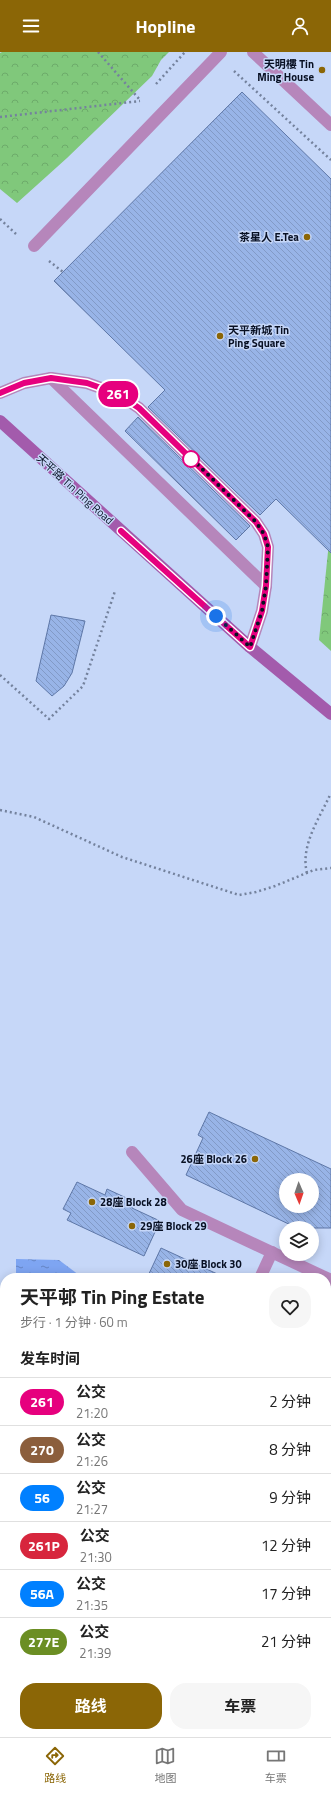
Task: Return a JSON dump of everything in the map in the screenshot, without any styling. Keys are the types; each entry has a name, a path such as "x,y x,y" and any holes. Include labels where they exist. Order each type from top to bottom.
{"street":[{"name":"天平路 Tin Ping Road","path":"0,421 250,647 331,714"}],"lane":[{"path":"34,246 221,52"},
{"path":"253,52 331,125"},
{"path":"0,393 24,383 51,378 87,383 118,394 145,413 256,522 264,534 268,547 266,586 262,611 250,647"},
{"path":"51,378 266,586"},
{"path":"132,1152 182,1210 316,1273"},
{"path":"262,1273 272,1252"}],"path":[{"path":"0,117 140,101 98,52"},
{"path":"230,68 331,160"},
{"path":"0,675 49,719 83,686 115,591"},
{"path":"307,873 304,862 306,847 330,795"},
{"path":"0,810 34,818 122,857 240,894 256,892 275,886 314,870 331,868"}],"green space":[{"path":"169,52 161,60 152,76 67,158 17,203 0,189 0,53"},
{"path":"329,542 331,545 331,651 319,640"}],"water":[{"path":"16,1259 59,1260 76,1273 16,1273"}],"building":[{"name":"天平新城 Tin Ping Square","path":"242,92 331,179 331,553 276,499 260,515 148,407 165,390 54,281"},
{"path":"138,417 250,526 236,540 125,431"},
{"path":"51,615 85,621 72,673 64,686 52,696 36,681"},
{"path":"209,1112 331,1169 331,1228 319,1228 319,1221 282,1221 186,1175 203,1138 198,1135"},
{"path":"77,1182 105,1195 107,1189 135,1202 132,1208 160,1221 144,1256 67,1220 71,1213 63,1209"},
{"name":"30座 Block 30","path":"161,1248 215,1273 149,1273"}],"bus line":[{"name":"261","path":"0,393 24,383 51,378 87,383 118,394 139,408 256,522 264,534 268,547 266,586 262,611 250,647 121,531"}],"place":[{"name":"天明樓 Tin Ming House","path":"322,70"},
{"name":"茶星人 E.Tea","path":"307,237"},
{"name":"天平新城 Tin Ping Square","path":"220,336"},
{"name":"26座 Block 26","path":"255,1159"},
{"name":"28座 Block 28","path":"92,1202"},
{"name":"29座 Block 29","path":"132,1226"},
{"name":"30座 Block 30","path":"167,1264"}],"route":[{"path":"191,459 187,454 256,522 264,534 268,547 266,586 262,611 250,647 216,616"}]}
